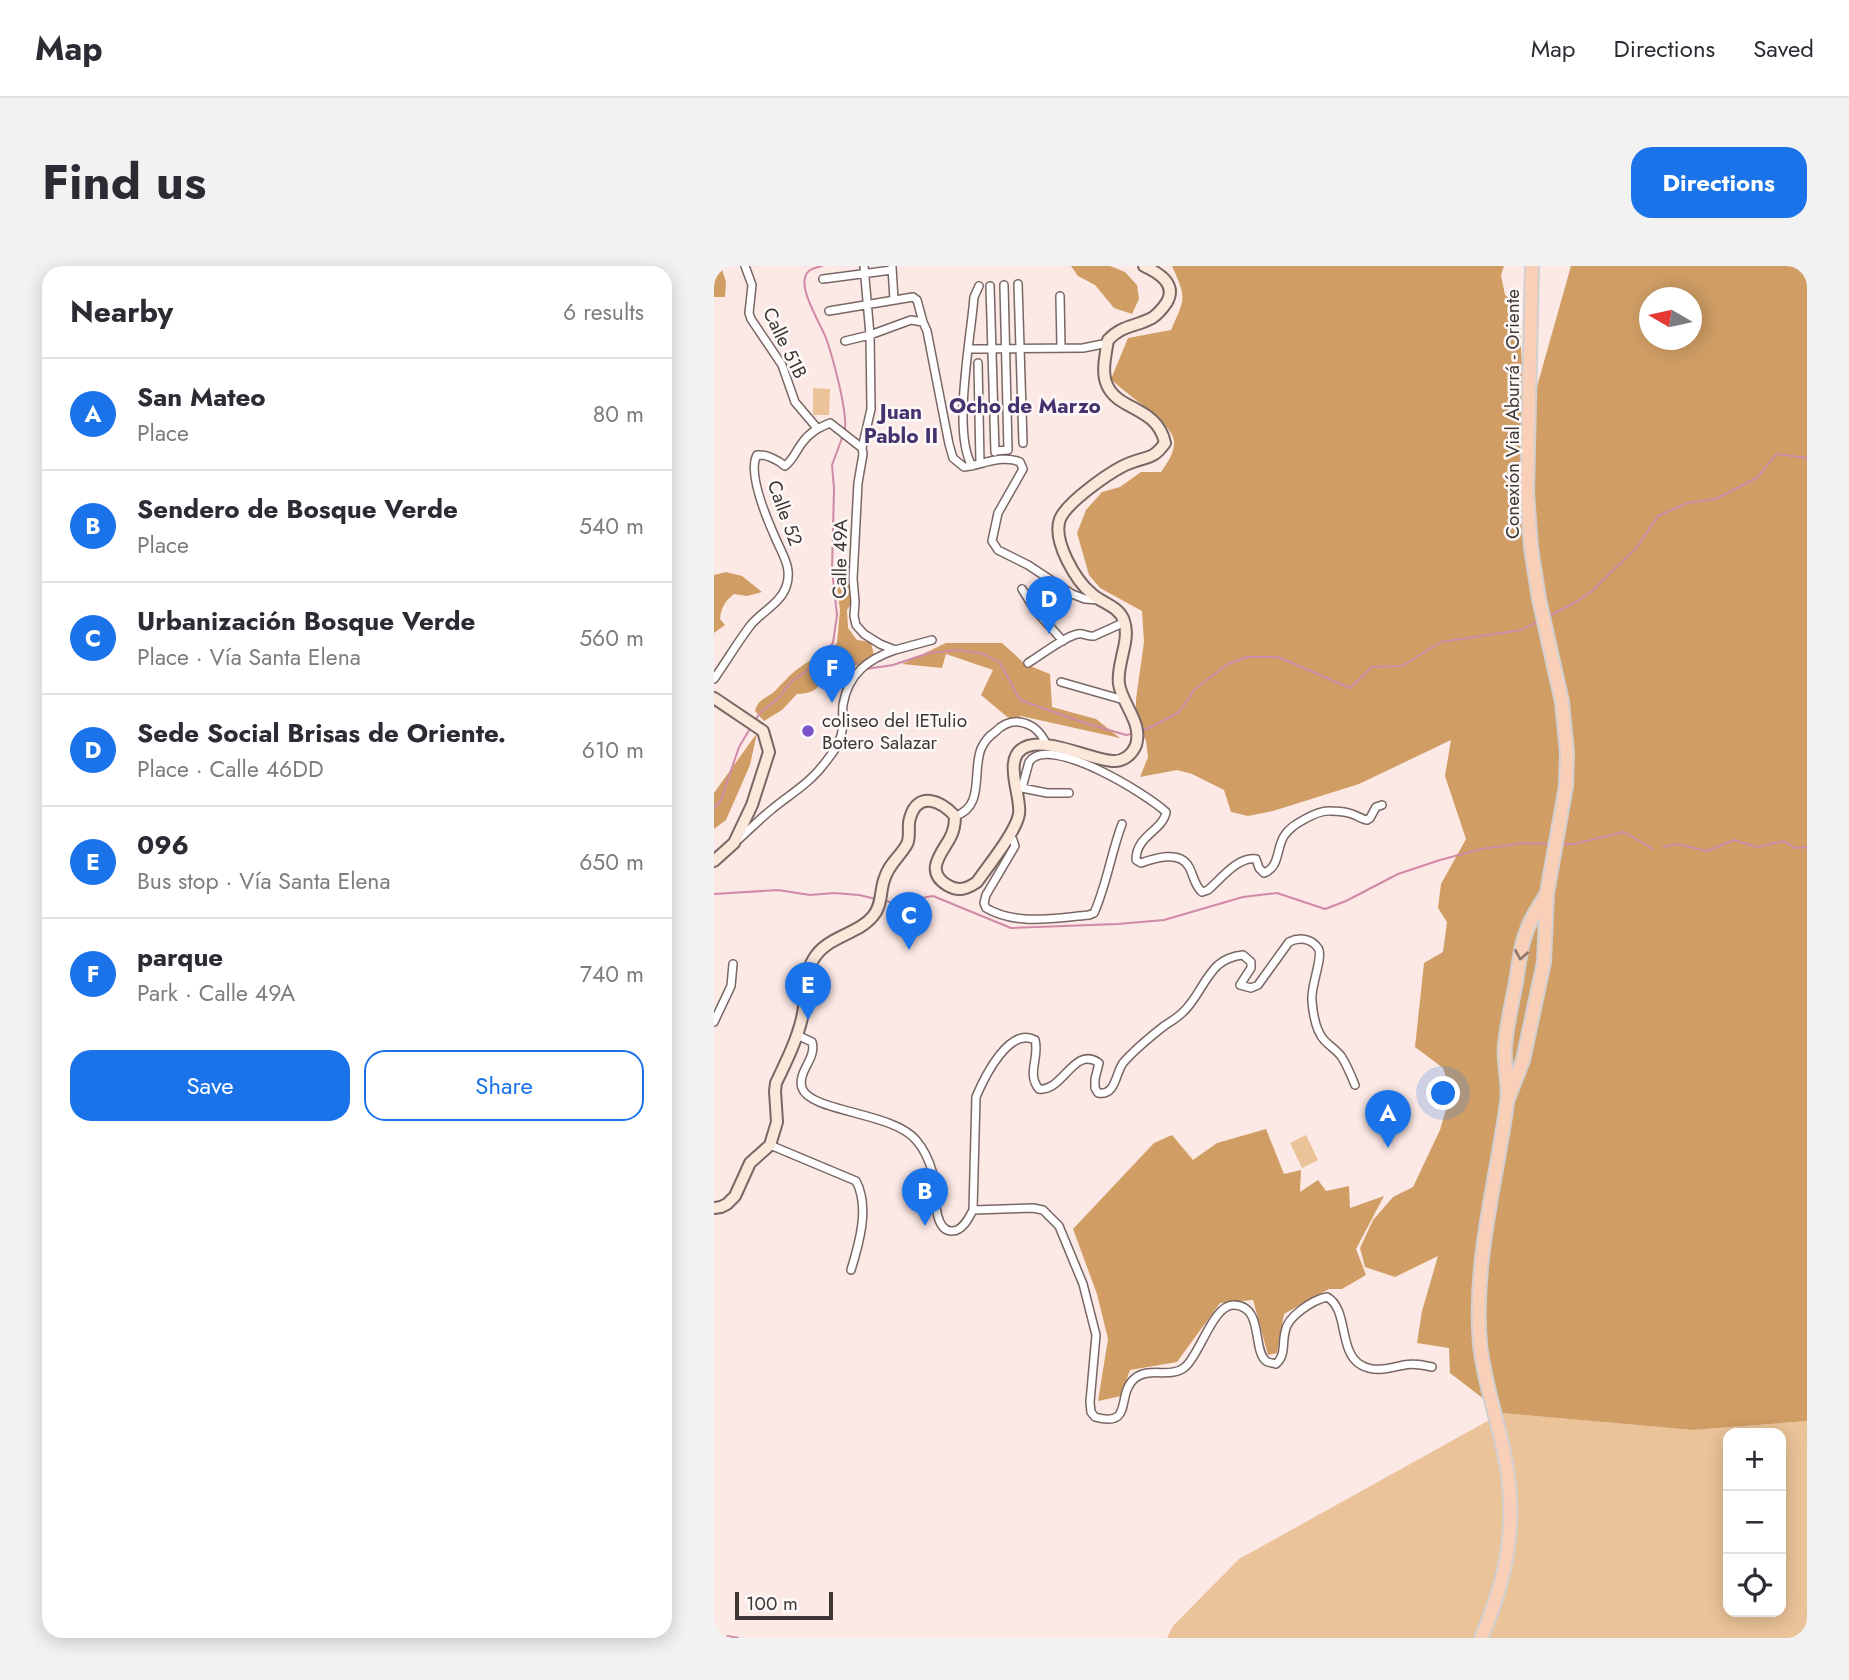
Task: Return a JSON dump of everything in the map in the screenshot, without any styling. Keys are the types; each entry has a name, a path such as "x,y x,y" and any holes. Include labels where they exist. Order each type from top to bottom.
{"main road":[{"path":"714,1208 727,1204 735,1196 750,1163 770,1145 777,1122 776,1083 797,1035 813,960 823,947 867,922 874,915 880,903 888,869 908,841 910,818 915,808 929,800 940,802 955,816 951,836 936,859 936,870 942,882 951,887 959,890 970,887 977,882 1015,825 1019,788 1013,773 1019,752 1028,746 1047,745 1112,761 1124,760 1137,743 1137,730 1119,683 1125,622 1115,608 1100,600 1080,583 1059,537 1060,519 1066,510 1096,484 1132,462 1153,456 1165,443 1158,424 1119,398 1107,385 1105,368 1108,340 1123,328 1157,315 1169,299 1168,282 1144,266"},
{"name":"Conexión Vial Aburrá - Oriente","path":"1507,1101 1521,1065 1544,962 1547,890 1566,786 1567,753 1562,702 1539,599 1531,548 1527,493 1532,266"},
{"path":"714,698 763,731 769,752 752,805 734,843 714,861"},
{"name":"Conexión Vial Aburrá - Oriente","path":"1482,1635 1508,1556 1511,1503 1505,1458 1480,1348 1479,1289 1507,1101 1505,1055 1512,1005 1527,929 1547,890"},
{"path":"1527,929 1537,935 1545,930 1533,916"},
{"path":"1505,1055 1518,1057 1521,1065 1506,1069"}],"street":[{"name":"Calle 51B","path":"745,266 752,285 749,313 751,318 782,365 795,402 817,428"},
{"path":"823,279 864,270 892,268 894,300"},
{"name":"Calle 49A","path":"864,270 869,304 870,409 858,483 854,616 856,625 863,634 895,650"},
{"path":"1018,284 1023,443"},
{"path":"995,451 1008,450 1004,285"},
{"path":"976,464 965,450 963,404 974,297 979,286"},
{"path":"990,286 995,460"},
{"path":"1060,296 1061,347"},
{"path":"829,311 894,300 918,300 953,458 964,467 1014,459 1020,462 1023,469 998,513 992,541 998,550 1028,565 1072,594 1085,599 1100,600"},
{"path":"845,341 911,320 921,321"},
{"path":"969,349 1083,348 1108,343"},
{"path":"976,464 978,363"},
{"path":"817,428 830,423 862,448"},
{"name":"Calle 52","path":"714,679 750,626 762,612 781,598 787,586 789,569 758,491 754,472 755,458 762,454 788,465 817,428"},
{"path":"1022,589 1035,610 1063,641"},
{"path":"1028,663 1078,634 1094,636 1125,622"},
{"path":"734,843 803,785 829,758 843,731 843,708 850,681 860,669 880,655 932,640"},
{"path":"1061,682 1124,700"},
{"path":"955,816 970,806 978,781 981,750 988,737 1001,726 1010,722 1021,722 1042,733 1047,745"},
{"path":"1069,793 1047,793 1019,788 1034,756 1062,757 1104,771 1158,805 1167,816 1150,832 1137,850 1136,860 1141,863 1159,857 1181,859 1188,865 1198,889 1204,892 1249,858 1256,859 1264,873 1271,870 1286,832 1310,816 1331,811 1348,813 1367,820 1376,807 1382,806"},
{"path":"1007,837 1013,840 1015,846 986,895 986,908 1007,918 1027,920 1088,915 1094,913 1101,898 1114,844 1122,824"},
{"path":"797,1035 812,1042 814,1050 801,1082 806,1095 819,1102 886,1121 907,1131 917,1140 933,1175 939,1222 949,1231 957,1230 973,1210 976,1097 982,1083 1009,1044 1018,1038 1029,1037 1035,1040 1037,1047 1032,1073 1034,1083 1039,1088 1049,1088 1056,1084 1077,1062 1094,1059 1099,1063 1095,1088 1098,1093 1109,1092 1122,1065 1146,1041 1180,1016 1192,1003 1216,966 1235,956 1243,955 1251,962 1251,968 1240,985 1251,988 1258,985 1289,942 1305,939 1318,948 1320,953 1311,990 1316,1023 1323,1039 1343,1059 1355,1085"},
{"path":"714,1022 731,986 733,964"},
{"path":"770,1145 856,1181 862,1199 862,1228 851,1270"},
{"path":"973,1210 1033,1208 1043,1210 1059,1226 1083,1284 1096,1335 1090,1402 1091,1412 1095,1417 1110,1420 1119,1415 1125,1405 1129,1385 1135,1378 1154,1372 1177,1371 1187,1366 1221,1311 1230,1305 1248,1309 1262,1354 1269,1363 1276,1364 1282,1357 1288,1322 1318,1299 1327,1297 1335,1303 1351,1354 1361,1366 1382,1370 1406,1364 1432,1367"}],"shaded area":[{"path":"714,266 721,266 726,282 725,297 714,297"},
{"path":"1071,266 1110,266 1125,272 1137,285 1139,299 1132,314 1114,308 1095,285 1078,276"},
{"path":"1172,266 1504,266 1501,275 1505,295 1519,305 1525,429 1571,266 1807,266 1807,1421 1693,1430 1502,1413 1450,1373 1449,1348 1417,1343 1422,1311 1438,1256 1395,1277 1365,1267 1360,1248 1373,1220 1393,1197 1413,1187 1440,1130 1451,1092 1443,1068 1415,1047 1424,963 1443,952 1447,922 1438,908 1441,884 1466,839 1445,776 1451,740 1359,784 1273,811 1248,816 1231,812 1224,790 1192,774 1177,770 1140,777 1148,757 1146,741 1136,716 1144,642 1142,611 1100,588 1089,575 1077,533 1086,510 1102,492 1120,487 1141,472 1161,472 1172,454 1174,441 1165,426 1111,379 1128,338 1171,330 1179,311 1182,292"},
{"path":"813,388 830,389 829,415 813,415"},
{"path":"726,572 742,576 762,592 747,596 734,594 724,605 721,615 720,619 725,625 714,633 714,575"},
{"path":"835,573 849,574 852,602 847,610 848,628 857,640 871,642 874,656 824,678 811,692 797,694 782,710 764,721 755,711 760,702 795,671 837,643 840,610"},
{"path":"946,643 1002,643 1025,664 1050,674 1052,707 1096,719 1120,738 1021,716 1011,720 981,695 993,670 946,654 942,668 902,664"},
{"path":"757,733 750,765 726,820 714,829 714,793"},
{"path":"1266,1129 1284,1174 1301,1170 1300,1192 1318,1180 1326,1191 1349,1186 1350,1208 1384,1196 1356,1249 1366,1275 1342,1289 1329,1289 1284,1314 1277,1353 1268,1355 1253,1300 1220,1303 1177,1362 1130,1370 1121,1396 1098,1401 1108,1339 1097,1294 1073,1229 1154,1143 1172,1135 1193,1160 1217,1143"},
{"path":"1306,1135 1318,1160 1302,1168 1290,1143"},
{"path":"1502,1413 1693,1430 1807,1421 1807,1638 1167,1638 1173,1626 1239,1559"}],"waterway":[{"path":"822,266 807,273 806,292 826,338 836,372 845,414 844,433"},
{"path":"756,719 779,698 790,683 814,665 833,643 837,615 832,570 832,465 842,438"},
{"path":"1547,617 1592,591 1638,546 1658,516 1687,503 1716,499 1758,477 1776,454 1807,458"},
{"path":"1140,731 1178,713 1195,689 1228,664 1247,657 1278,657 1350,688 1372,667 1402,666 1441,642 1521,630 1539,621"},
{"path":"866,669 893,665 929,653 958,650 984,654 1000,663 1020,700 1082,722 1126,735 1131,734"},
{"path":"814,665 849,659 861,666"},
{"path":"714,808 721,800 739,747 751,727"},
{"path":"1562,844 1574,844 1624,832 1653,849"},
{"path":"1664,847 1677,844 1707,851 1734,840 1757,847 1784,841 1795,848 1807,847"},
{"path":"887,901 892,903 933,896 1011,928 1164,920 1243,897 1277,893 1325,909 1398,874 1440,860 1481,849 1525,843 1550,844"},
{"path":"714,894 778,890 810,895 859,895 876,899"},
{"path":"722,1638 738,1638"}],"place":[{"name":"Sede Social Brisas de Oriente.","path":"1049,634"},
{"name":"parque","path":"832,703"},
{"name":"coliseo del IETulio Botero Salazar","path":"808,731"},
{"name":"Urbanización Bosque Verde","path":"909,950"},
{"name":"096","path":"808,1020"},
{"name":"San Mateo","path":"1388,1148"},
{"name":"Sendero de Bosque Verde","path":"925,1226"}],"district":[{"name":"Ocho de Marzo","path":"1025,406"},
{"name":"Juan Pablo II","path":"901,424"}]}
